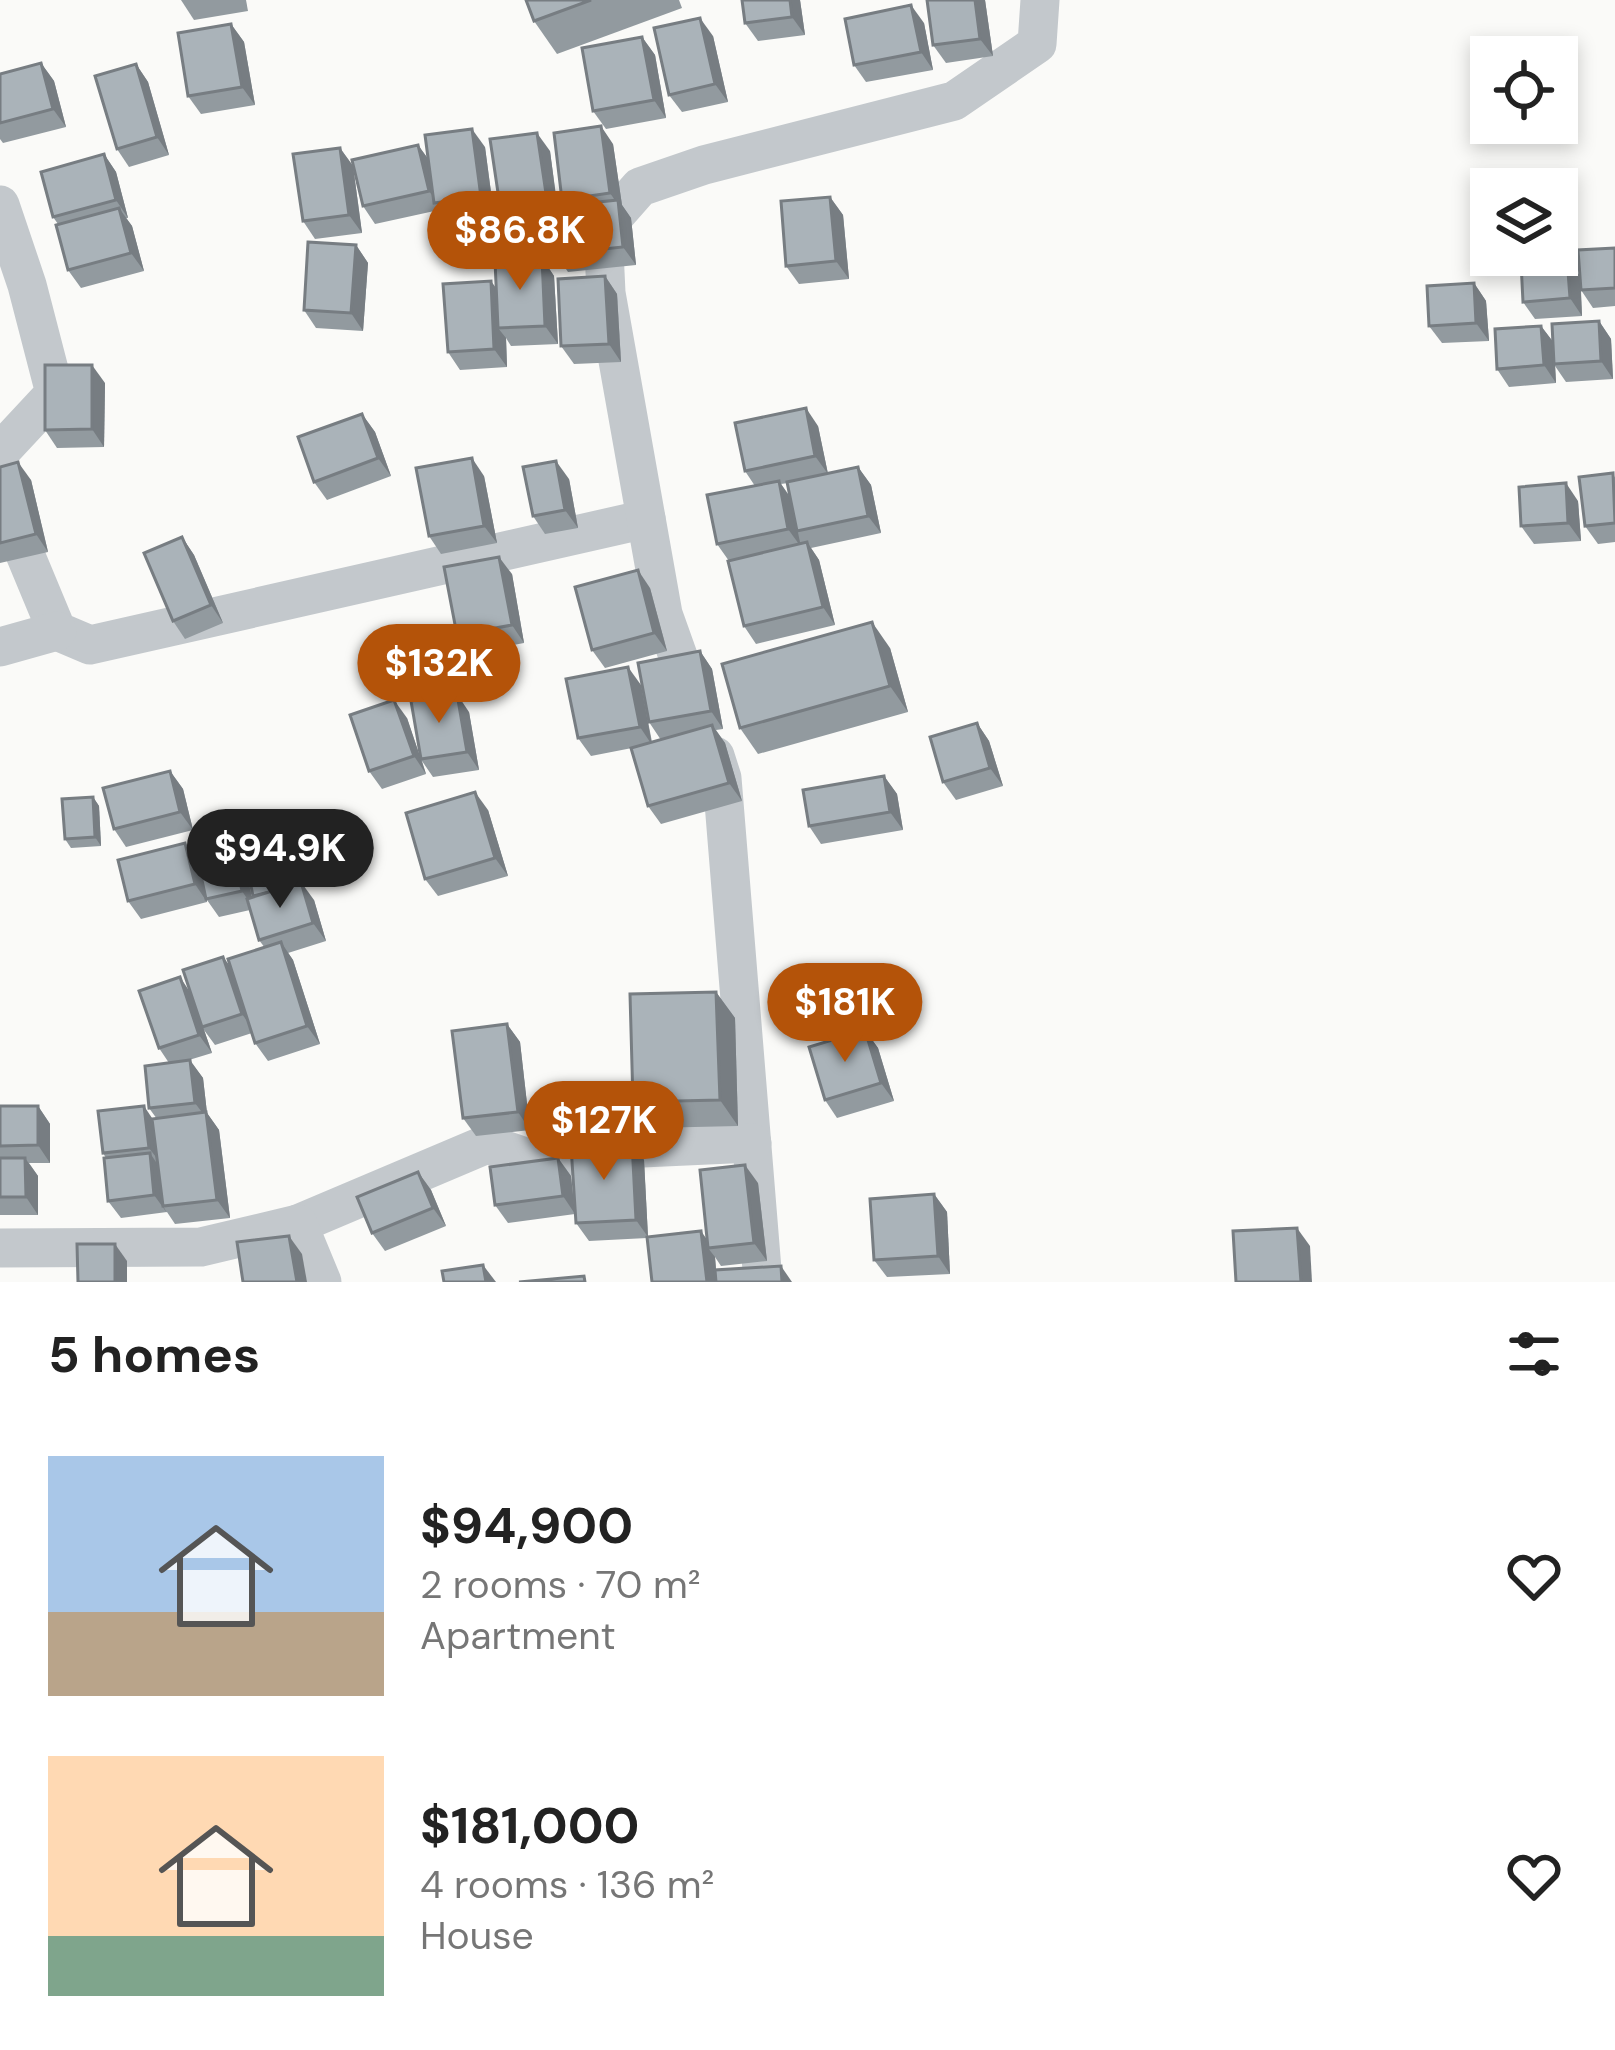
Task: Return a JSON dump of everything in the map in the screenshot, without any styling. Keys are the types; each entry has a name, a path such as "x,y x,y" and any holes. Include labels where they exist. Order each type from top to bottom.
{"street":[{"path":"764,1282 722,778 663,614 606,293 603,229 640,187 704,164 954,101 1037,44 1040,0"},
{"path":"0,205 55,393 0,452"},
{"path":"0,494 57,631"},
{"path":"0,647 57,631 90,645 646,518"},
{"path":"0,1248 201,1247 298,1224 487,1144 540,1162 598,1150 752,1142"},
{"path":"298,1224 322,1282"}],"building":[{"path":"526,0 591,0 534,21"},
{"path":"742,0 790,0 792,17 745,23"},
{"path":"927,0 975,0 980,39 933,45"},
{"path":"911,5 921,52 854,65 845,19"},
{"path":"700,18 715,84 669,95 654,28"},
{"path":"231,24 242,87 188,96 178,33"},
{"path":"642,37 654,100 593,111 582,48"},
{"path":"41,63 53,109 0,123 0,74"},
{"path":"136,64 157,137 117,149 95,76"},
{"path":"601,126 610,193 562,200 554,133"},
{"path":"472,129 481,197 434,203 425,135"},
{"path":"537,133 547,200 500,206 490,139"},
{"path":"418,145 429,191 363,206 352,160"},
{"path":"340,148 349,215 303,221 293,154"},
{"path":"104,154 116,200 53,217 41,172"},
{"path":"830,197 836,261 786,266 781,201"},
{"path":"618,200 623,247 556,254 550,207"},
{"path":"119,208 131,253 68,270 56,225"},
{"path":"308,242 356,245 351,313 304,310"},
{"path":"1615,248 1615,288 1581,290 1578,250"},
{"path":"542,258 545,326 498,328 495,261"},
{"path":"605,276 609,344 561,346 558,279"},
{"path":"1522,276 1568,276 1570,298 1523,302"},
{"path":"491,281 494,349 448,352 443,284"},
{"path":"1474,283 1476,323 1429,326 1427,286"},
{"path":"1599,321 1601,361 1554,364 1552,324"},
{"path":"1541,326 1544,365 1497,369 1495,329"},
{"path":"45,365 92,365 92,429 45,430"},
{"path":"806,408 815,456 745,471 735,423"},
{"path":"362,414 378,458 314,482 298,437"},
{"path":"472,458 484,526 429,536 416,468"},
{"path":"556,461 565,510 533,516 523,467"},
{"path":"18,462 36,534 0,543 0,467"},
{"path":"858,467 868,516 797,531 787,482"},
{"path":"1613,473 1615,523 1585,526 1579,477"},
{"path":"779,481 788,529 717,544 707,495"},
{"path":"1566,483 1568,523 1521,526 1519,487"},
{"path":"182,537 211,605 173,621 144,553"},
{"path":"807,542 823,607 744,626 728,561"},
{"path":"499,557 512,625 457,635 444,567"},
{"path":"638,570 654,633 592,650 575,587"},
{"path":"872,622 890,686 740,728 722,664"},
{"path":"700,651 711,711 649,722 638,663"},
{"path":"628,667 640,727 578,738 566,679"},
{"path":"457,694 467,752 421,759 411,701"},
{"path":"394,700 414,756 369,771 350,715"},
{"path":"977,723 990,768 943,782 930,737"},
{"path":"712,725 729,783 648,806 631,748"},
{"path":"170,771 180,812 114,829 103,788"},
{"path":"884,776 890,812 809,826 803,790"},
{"path":"475,792 495,858 425,879 406,813"},
{"path":"93,797 95,837 65,839 62,799"},
{"path":"231,840 242,891 206,899 195,847"},
{"path":"266,841 277,890 253,896 243,846"},
{"path":"185,843 195,884 128,901 118,860"},
{"path":"301,882 313,923 259,940 247,899"},
{"path":"281,942 307,1026 255,1043 228,959"},
{"path":"223,957 242,1014 202,1027 183,970"},
{"path":"180,977 199,1035 159,1048 139,991"},
{"path":"716,992 720,1100 633,1102 630,994"},
{"path":"507,1024 518,1112 463,1118 452,1031"},
{"path":"865,1030 881,1083 825,1100 809,1047"},
{"path":"190,1060 195,1103 149,1108 145,1066"},
{"path":"0,1106 38,1106 38,1145 0,1146"},
{"path":"144,1106 149,1148 103,1153 98,1111"},
{"path":"206,1112 217,1200 163,1206 152,1119"},
{"path":"632,1142 636,1220 576,1223 571,1146"},
{"path":"150,1153 154,1195 108,1201 104,1158"},
{"path":"0,1158 25,1158 26,1197 0,1197"},
{"path":"558,1158 563,1196 495,1205 490,1167"},
{"path":"745,1165 754,1243 708,1248 700,1170"},
{"path":"418,1172 433,1208 372,1233 357,1197"},
{"path":"934,1194 938,1256 874,1260 870,1199"},
{"path":"1297,1228 1301,1282 1236,1282 1233,1231"},
{"path":"701,1231 707,1282 652,1282 647,1237"},
{"path":"289,1236 297,1282 243,1282 237,1242"},
{"path":"77,1244 115,1244 115,1282 78,1282"},
{"path":"483,1265 486,1282 444,1282 442,1271"},
{"path":"781,1266 782,1282 716,1282 715,1270"},
{"path":"584,1276 585,1282 519,1282"}]}
